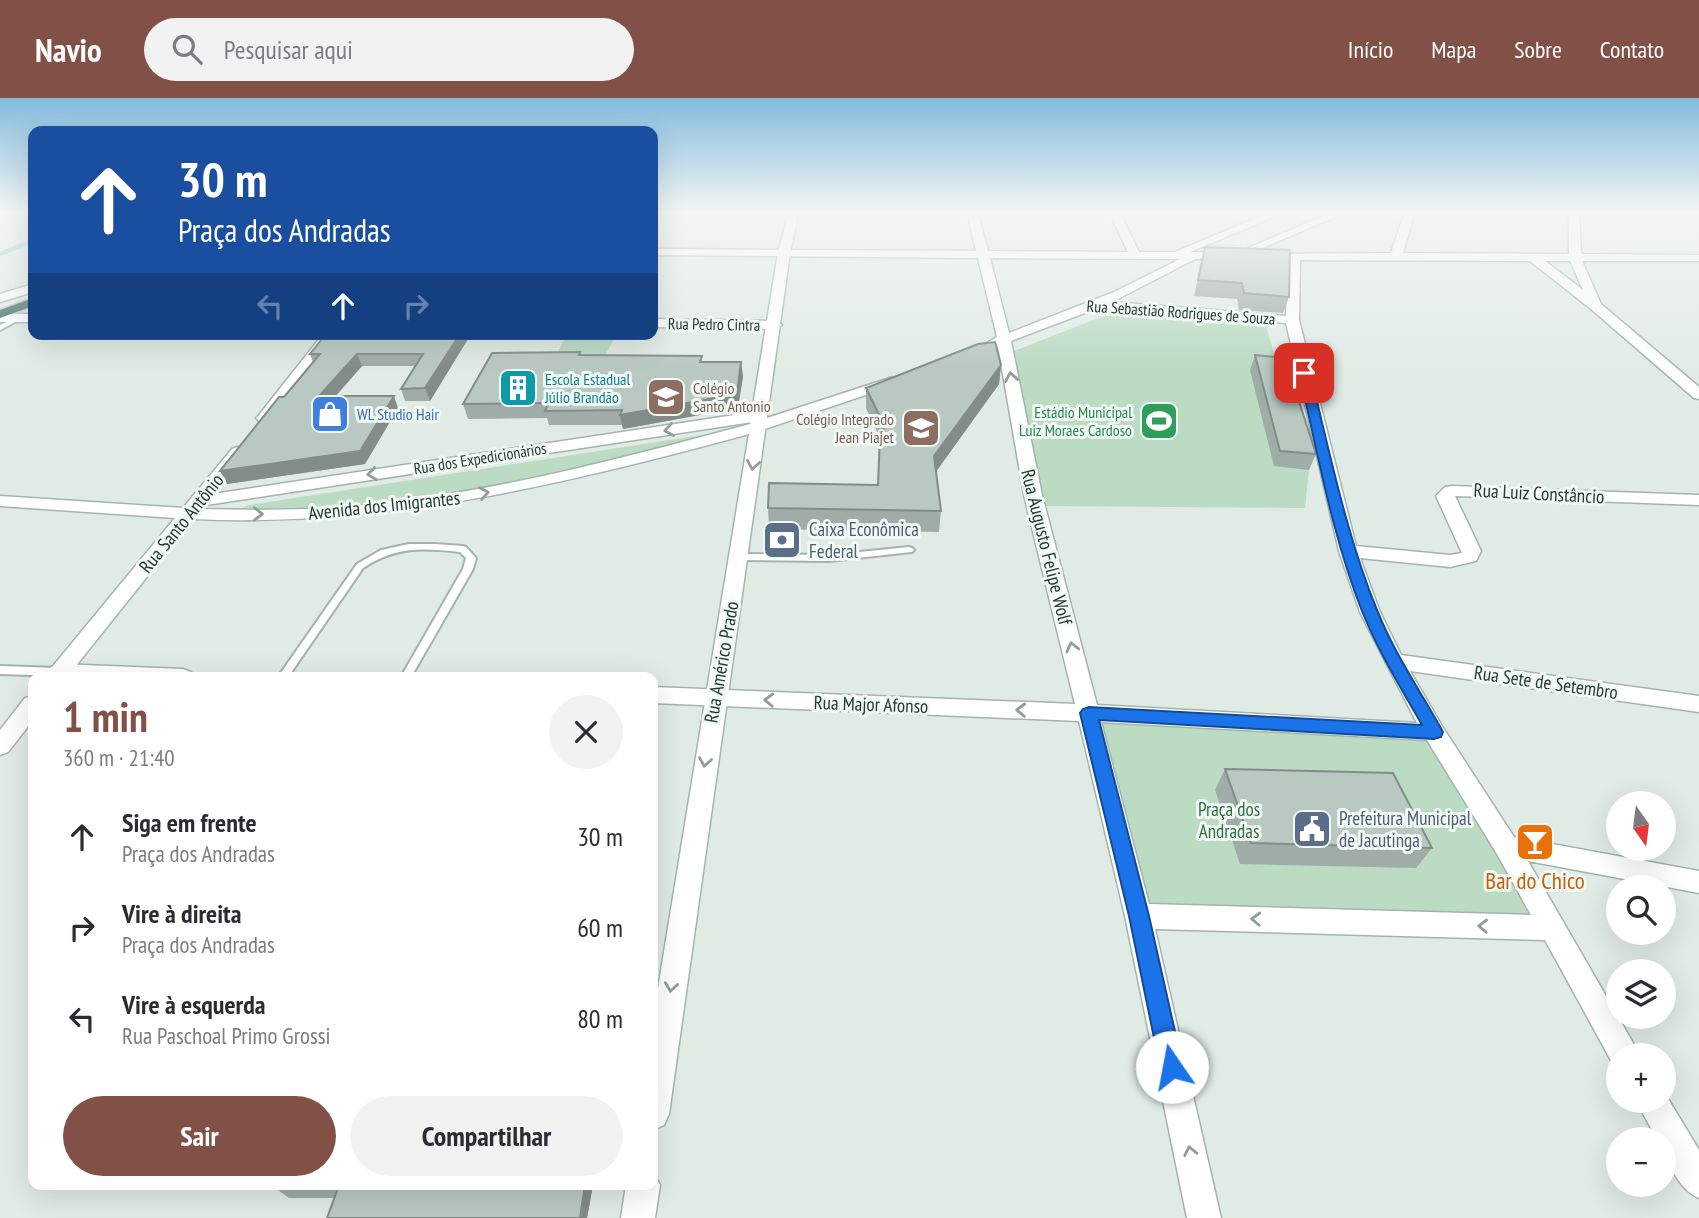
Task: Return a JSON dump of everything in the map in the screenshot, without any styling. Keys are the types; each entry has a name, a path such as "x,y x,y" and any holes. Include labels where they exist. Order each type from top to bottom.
{"highway":[{"path":"0,316 28,304"}],"street":[{"name":"Rua Américo Prado","path":"658,1080 783,263"},
{"name":"Rua Augusto Felipe Wolf","path":"985,263 1002,333 1033,495 1089,713"},
{"path":"978,349 1002,333 1156,263"},
{"path":"1002,333 1098,305 1159,277 1182,263"},
{"path":"1294,263 1292,320 1348,551 1370,612 1434,732 1506,846 1618,1043"},
{"path":"1541,263 1596,306 1699,395"},
{"path":"1577,263 1596,306"},
{"path":"0,298 28,290"},
{"name":"Rua Sebastião Rodrigues de Souza","path":"1070,303 1292,320"},
{"path":"0,316 27,318"},
{"name":"Rua Pedro Cintra","path":"658,323 775,325"},
{"name":"Rua Santo Antônio","path":"59,672 195,507 325,340"},
{"path":"760,421 815,410 913,373"},
{"name":"Avenida dos Imigrantes","path":"0,501 318,514 479,495 760,421"},
{"name":"Rua dos Expedicionários","path":"195,507 760,421"},
{"name":"Rua Luiz Constâncio","path":"1348,551 1450,561 1469,557 1472,551 1445,496 1451,491 1699,500"},
{"name":"Rua Sete de Setembro","path":"1394,661 1699,704"},
{"name":"Rua Major Afonso","path":"658,695 1089,713"},
{"path":"0,746 28,710"},
{"path":"1204,1218 1139,916 1089,713 1434,732"},
{"path":"1506,846 1699,882"},
{"path":"1139,916 1552,928"},
{"path":"1659,1113 1699,1181"},
{"path":"638,1218 642,1190"}],"lane":[{"path":"0,328 27,318"},
{"path":"286,672 360,566 375,554 392,548 415,545 464,549 471,558 468,569 409,672"},
{"path":"740,557 829,558 909,550"},
{"path":"0,670 28,672"}],"green space":[{"name":"Estádio Municipal Luiz Moraes Cardoso","path":"1114,312 1266,326 1309,470 1305,508 1040,506 1009,353"},
{"path":"564,340 614,340 601,362 552,363"},
{"path":"747,428 693,448 487,497 381,511 230,513 249,505"},
{"name":"Praça dos Andradas","path":"1089,713 1434,732 1551,928 1139,916"}],"building":[{"path":"1202,263 1290,263 1289,297 1244,293 1242,283 1198,280"},
{"path":"321,340 456,340 425,388 401,389 423,354 357,354 319,396 394,396 360,451 220,471 279,397 284,397 320,354 310,354"},
{"name":"Colégio Integrado Jean Piajet","path":"995,342 1001,365 934,456 941,511 768,508 769,483 878,485 880,434 885,427 866,388 978,344"},
{"path":"580,352 579,355 702,356 700,362 741,362 737,394 620,415 622,410 545,411 549,403 463,404 492,353"},
{"path":"1255,355 1285,358 1316,454 1280,451"},
{"name":"Prefeitura Municipal de Jacutinga","path":"1225,769 1393,773 1432,848 1251,843"},
{"path":"337,1190 584,1190 580,1218 327,1218"}],"place":[{"name":"Escola Estadual Júlio Brandão","path":"518,388"},
{"name":"Colégio Santo Antonio","path":"666,397"},
{"name":"WL Studio Hair","path":"330,414"},
{"name":"Estádio Municipal Luiz Moraes Cardoso","path":"1159,421"},
{"name":"Colégio Integrado Jean Piajet","path":"921,428"},
{"name":"Caixa Econômica Federal","path":"782,540"},
{"name":"Prefeitura Municipal de Jacutinga","path":"1312,829"},
{"name":"Bar do Chico","path":"1535,842"}],"route":[{"path":"1172,1067 1139,916 1089,713 1434,732 1370,612 1348,551 1304,373"}]}
